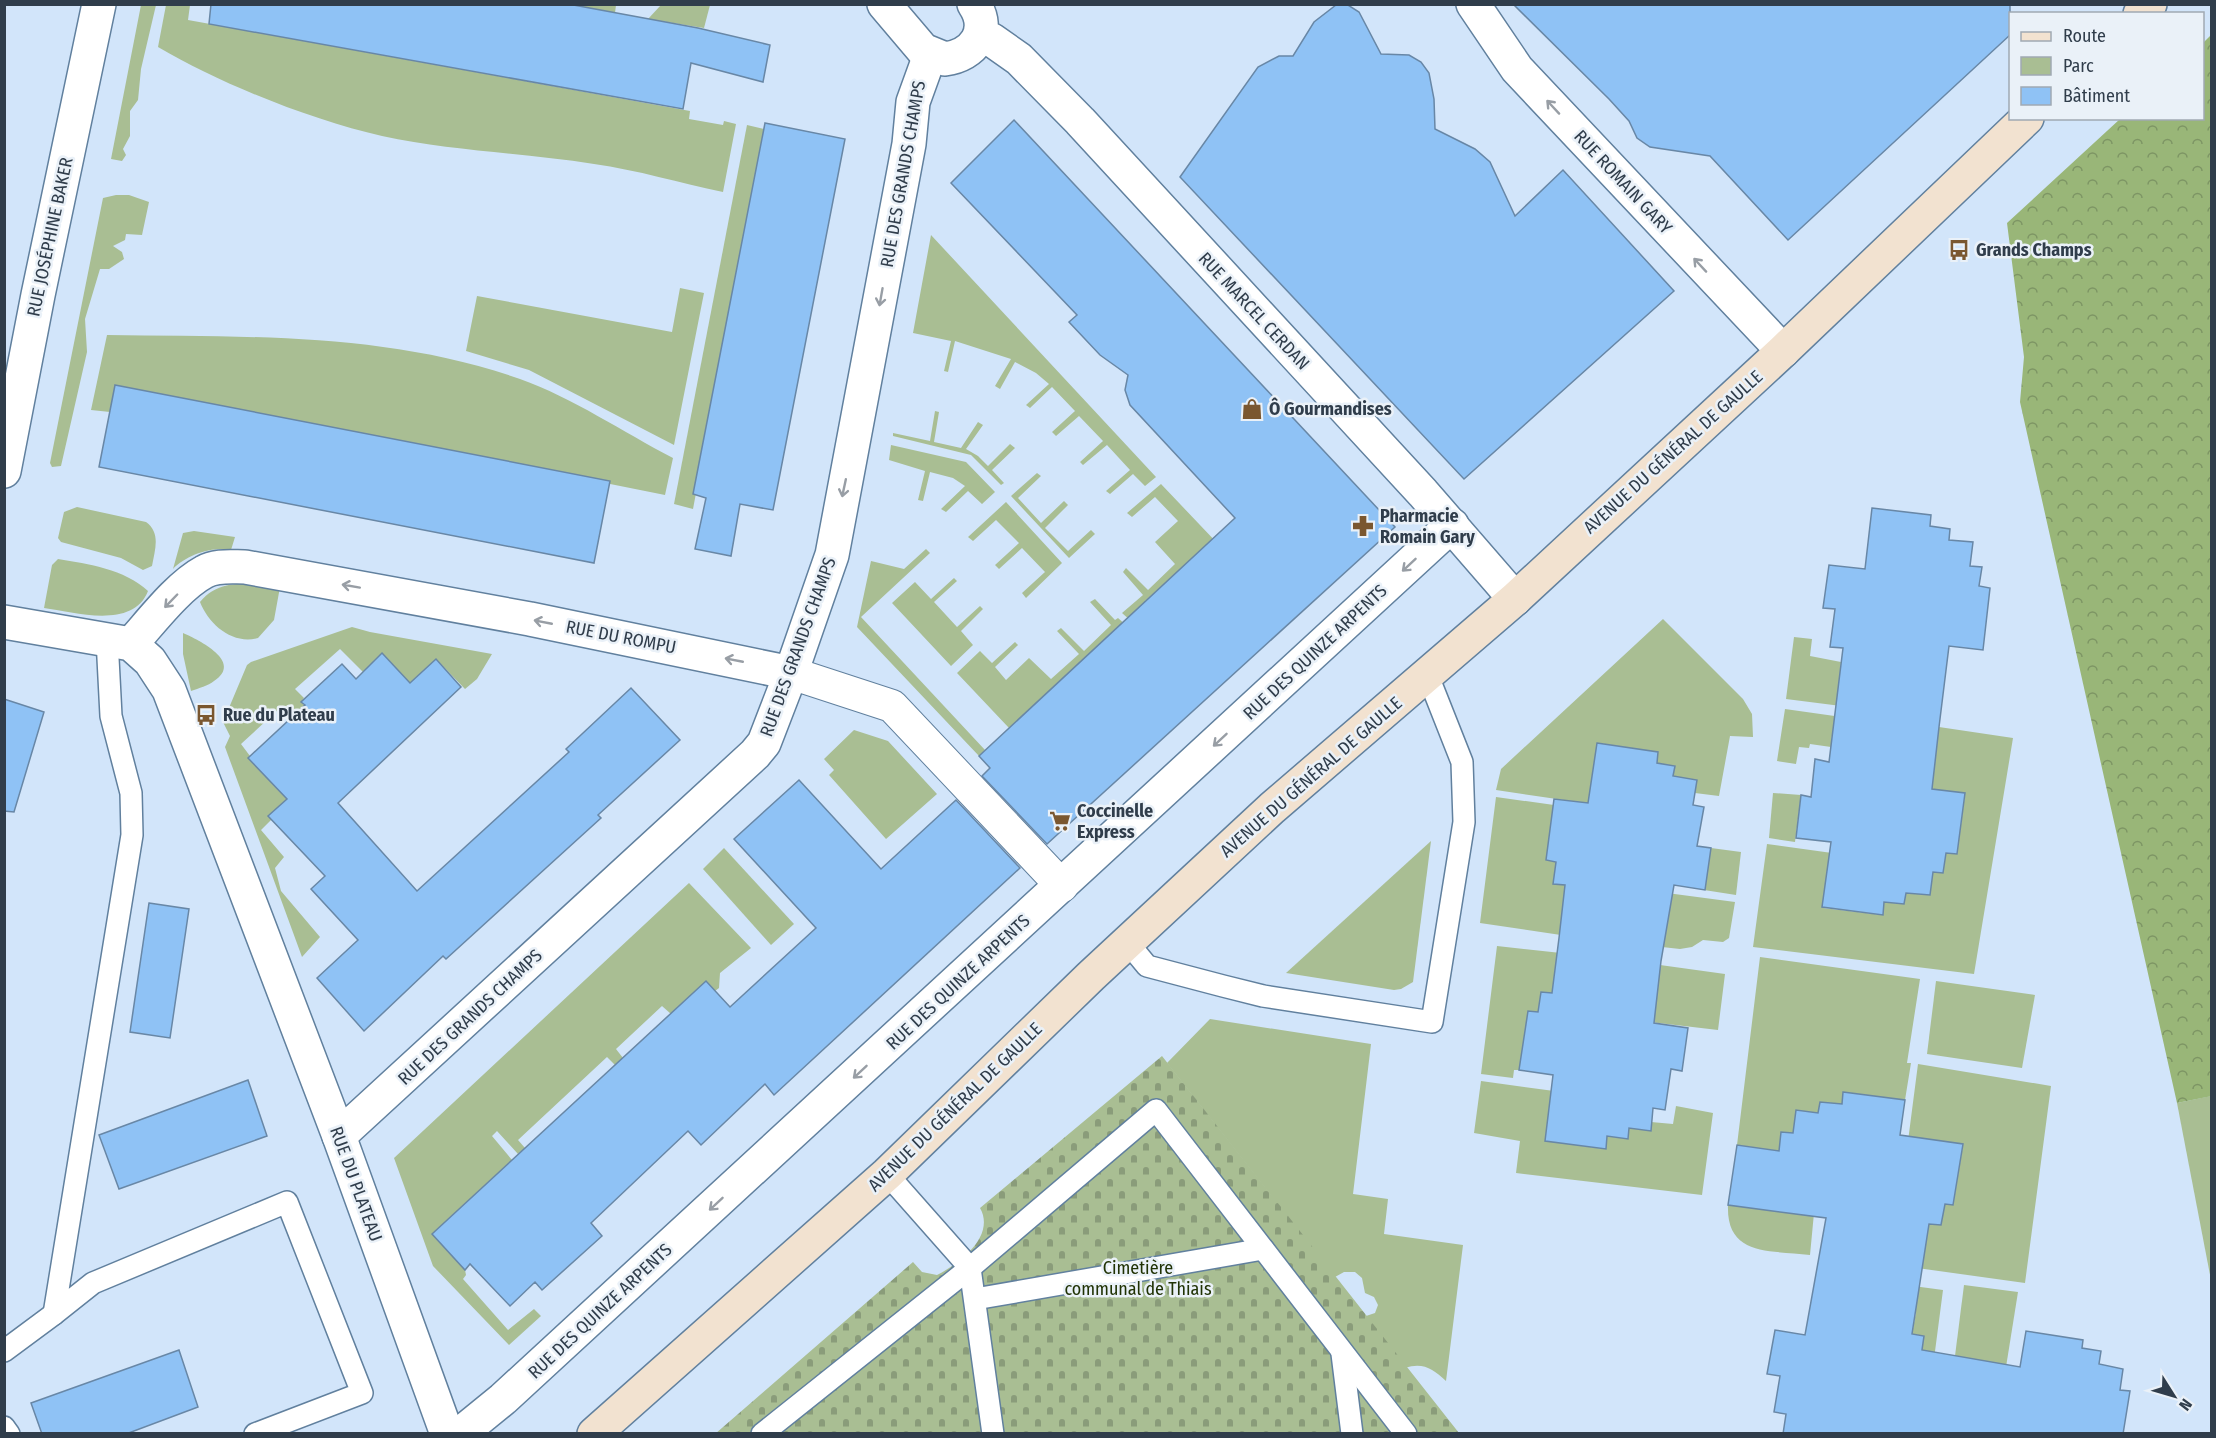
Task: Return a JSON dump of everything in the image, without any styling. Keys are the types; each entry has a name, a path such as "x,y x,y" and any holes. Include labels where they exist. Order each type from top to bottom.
{"main road":[{"name":"AVENUE DU GÉNÉRAL DE GAULLE","path":"594,1434 887,1174 1128,943 1350,738 1428,676 1515,599 1783,351 2026,120"}],"street":[{"name":"RUE JOSÉPHINE BAKER","path":"4,471 99,4"},
{"path":"884,4 930,55 951,58 971,49 981,37 982,24 974,4"},
{"name":"RUE ROMAIN GARY","path":"1473,4 1517,69 1783,351"},
{"name":"RUE MARCEL CERDAN","path":"981,37 992,40 1019,59 1073,113 1452,525 1515,599"},
{"name":"RUE DES GRANDS CHAMPS","path":"339,1136 755,754 764,743 832,555 900,192 913,102 930,55"},
{"name":"RUE DES QUINZE ARPENTS","path":"460,1434 503,1400 1452,525"},
{"name":"RUE DU ROMPU","path":"119,641 205,571 220,566 245,567 530,619 791,673 892,706 1062,886"},
{"path":"4,622 119,641"},
{"name":"RUE DU PLATEAU","path":"119,641 150,661 169,690 339,1136 447,1434"}],"lane":[{"path":"54,1314 132,835 131,793 111,716 119,641"},
{"path":"1128,943 1147,966 1223,986 1263,996 1432,1022 1464,822 1462,762 1428,676"},
{"path":"762,1434 970,1268 1156,1110 1406,1434"},
{"path":"887,1174 970,1268 993,1434"},
{"path":"4,1351 93,1283 286,1202 362,1393 255,1434"},
{"path":"975,1299 1263,1249"},
{"path":"1342,1353 1352,1434"},
{"path":"4,1427 9,1434"}],"green space":[{"path":"141,5 156,5 141,69 138,100 130,111 130,136 123,149 126,155 122,161 111,159"},
{"path":"166,5 190,5 188,20 690,111 689,119 723,125 724,121 736,124 723,192 642,173 568,160 408,141 326,121 238,87 158,47"},
{"path":"568,5 616,5 615,13"},
{"path":"661,5 710,5 704,28 648,19"},
{"path":"2211,35 2212,1096 2177,1103 2020,402 2024,357 2007,223 2119,120 2204,120 2204,42"},
{"path":"747,125 764,129 693,509 674,504"},
{"path":"129,195 149,202 142,235 126,234 125,240 113,246 122,252 124,259 109,269 100,269 85,319 87,352 61,466 52,467 50,463 103,198"},
{"path":"931,235 1156,477 1145,486 1133,474 1110,494 1106,491 1130,470 1107,445 1083,465 1080,462 1103,441 1079,416 1056,436 1052,432 1075,411 1052,387 1030,408 1026,405 1049,384 1036,373 1015,362 1000,389 995,386 1011,359 955,341 948,372 944,371 951,341 913,333"},
{"path":"680,288 704,293 674,445 529,370 466,351 477,296 672,332"},
{"path":"107,335 315,340 367,345 469,364 540,387 673,458 665,495 115,385 110,412 91,410"},
{"path":"935,411 939,412 934,442 961,448 978,422 983,425 966,449 988,466 1010,444 1015,448 992,470 1004,483 1001,485 971,455 893,436 893,433 930,441"},
{"path":"891,445 966,462 995,492 982,504 968,491 946,512 941,509 965,486 953,478 930,472 923,501 918,500 925,471 889,460"},
{"path":"1037,473 1041,476 1018,498 1041,523 1064,501 1068,505 1045,528 1068,551 1091,530 1095,534 1069,558 1011,496"},
{"path":"1161,484 1219,545 1178,571 1145,601 1150,606 1131,621 1122,613 1143,595 1123,572 1126,568 1148,590 1175,564 1155,542 1178,521 1155,497 1132,517 1127,513"},
{"path":"1006,502 1062,563 1026,598 1022,593 1045,572 1022,548 999,569 995,565 1019,543 996,520 973,541 968,537"},
{"path":"77,507 146,522 151,526 155,536 152,566 143,570 121,558 61,542 58,538 64,512"},
{"path":"194,531 235,537 231,550 216,549 200,553 173,569 183,533"},
{"path":"926,549 930,553 861,617 985,750 979,756 857,627 871,561 904,569"},
{"path":"58,559 117,573 128,577 148,591 140,603 130,611 116,615 86,615 44,608 52,565"},
{"path":"954,578 957,581 934,602 957,627 980,606 983,609 961,631 973,645 951,666 892,603 915,582 931,599"},
{"path":"257,583 280,587 274,620 258,638 240,639 231,636 209,618 200,602 219,588 233,584"},
{"path":"1095,599 1115,620 1118,618 1127,626 1009,728 957,673 980,651 992,663 1015,642 1018,645 995,667 1006,680 1029,658 1051,679 1079,654 1057,631 1061,628 1084,651 1111,625 1090,602"},
{"path":"1663,619 1743,699 1752,714 1753,737 1730,736 1719,796 1695,793 1673,776 1675,766 1657,763 1658,752 1598,743 1591,782 1591,804 1496,790 1501,769"},
{"path":"352,627 492,654 477,679 465,689 436,659 410,683 382,653 363,672 340,649 295,689 304,698 301,702 319,720 303,735 281,707 241,744 250,756 248,758 287,799 269,816 272,819 261,830 284,857 275,868 281,891 320,937 302,957 225,747 230,736 223,722 247,665 251,662"},
{"path":"183,633 216,652 224,666 222,674 214,681 191,691 183,654"},
{"path":"1794,637 1812,639 1810,656 1841,662 1840,673 1862,676 1849,707 1786,699"},
{"path":"1785,709 1877,722 1854,738 1832,735 1831,747 1810,744 1809,748 1799,747 1796,764 1777,761"},
{"path":"1939,727 2013,738 1974,974 1753,947 1767,844 1832,853 1823,908 1883,915 1884,902 1904,904 1906,893 1930,895 1933,872 1943,872 1946,853 1957,854 1965,794 1928,789"},
{"path":"854,730 888,741 937,794 886,839 829,775 834,770 824,759"},
{"path":"1773,793 1801,795 1795,842 1769,838"},
{"path":"1496,797 1554,805 1546,860 1556,862 1553,883 1565,885 1563,908 1601,941 1480,923"},
{"path":"1431,841 1413,982 1394,990 1286,973"},
{"path":"724,848 794,924 771,945 703,869"},
{"path":"1711,848 1741,852 1736,895 1704,890"},
{"path":"689,883 751,948 720,973 719,988 715,991 706,981 671,1014 662,1006 616,1049 623,1058 615,1065 607,1057 518,1140 525,1148 518,1154 497,1131 492,1136 512,1160 432,1234 465,1270 466,1275 463,1279 508,1330 534,1309 541,1316 509,1345 433,1266 394,1158"},
{"path":"1667,893 1735,902 1729,938 1723,942 1703,940 1692,947 1680,949 1662,947"},
{"path":"1497,946 1598,957 1555,970 1552,993 1541,992 1538,1012 1528,1011 1520,1070 1514,1070 1513,1078 1481,1074"},
{"path":"1760,957 1920,979 1907,1063 1911,1063 1905,1100 1843,1092 1842,1104 1821,1102 1818,1113 1793,1133 1781,1132 1779,1151 1737,1145"},
{"path":"1660,965 1725,974 1718,1030 1650,1022"},
{"path":"1936,981 2035,995 2022,1068 1927,1054"},
{"path":"1210,1019 1371,1044 1353,1194 1388,1199 1384,1234 1463,1245 1446,1381 1437,1373 1422,1366 1405,1368 1366,1316 1375,1313 1378,1305 1374,1297 1365,1293 1362,1278 1355,1272 1344,1272 1335,1277 1167,1063"},
{"name":"Cimetière communal de Thiais","path":"1162,1056 1459,1433 715,1434 913,1262 922,1272 937,1275 955,1264 973,1248 979,1239 984,1218 980,1208"},
{"path":"1918,1064 2051,1086 2025,1283 1910,1267 1929,1224 1941,1225 1945,1204 1953,1205 1963,1145 1908,1141"},
{"path":"1481,1081 1554,1091 1546,1141 1605,1149 1607,1136 1628,1139 1629,1128 1651,1122 1673,1124 1676,1106 1713,1113 1702,1195 1516,1173 1520,1141 1474,1133"},
{"path":"2211,1096 2211,1280 2177,1103"},
{"path":"1728,1205 1814,1213 1810,1255 1766,1251 1743,1242 1734,1234 1729,1222"},
{"path":"1876,1281 1943,1290 1934,1359 1921,1356 1924,1336 1912,1334 1916,1312 1894,1308"},
{"path":"1964,1285 2018,1292 2006,1367 1955,1356"}],"building":[{"path":"211,4 568,4 698,28 770,45 763,82 691,63 683,109 209,24"},
{"path":"1513,4 2010,4 2009,36 1788,240 1710,156 1650,147 1637,138 1629,121"},
{"path":"1336,5 1348,5 1359,12 1381,54 1409,55 1421,62 1429,73 1434,99 1435,129 1475,149 1490,162 1515,216 1563,170 1674,291 1464,479 1180,177 1258,67 1279,56 1293,56 1314,22"},
{"path":"1014,120 1395,527 1047,844 982,776 990,768 979,756 1235,518 1130,405 1125,390 1128,375 1100,355 1069,322 1077,315 951,183"},
{"path":"765,123 845,139 773,510 740,504 731,556 695,549 706,498 693,494"},
{"path":"115,385 610,481 594,563 99,467"},
{"path":"1872,508 1931,515 1930,526 1950,529 1949,540 1973,542 1970,566 1982,567 1979,586 1990,588 1983,650 1949,646 1932,789 1965,793 1957,854 1946,853 1943,873 1933,872 1930,895 1906,893 1904,904 1884,902 1883,915 1822,907 1831,842 1796,838 1801,795 1811,797 1815,759 1829,762 1843,648 1830,647 1835,609 1823,608 1829,565 1865,569"},
{"path":"382,653 410,683 436,659 461,687 338,803 417,891 569,752 566,749 631,688 680,740 598,815 601,818 446,959 443,956 364,1031 317,978 358,940 311,889 325,876 268,816 287,799 248,758 305,705 301,702 342,664 356,679"},
{"path":"4,699 44,712 14,812 4,811"},
{"path":"1597,743 1658,752 1657,763 1675,766 1673,776 1697,780 1693,805 1704,807 1697,846 1711,848 1705,890 1674,885 1661,961 1654,1023 1688,1028 1682,1071 1671,1069 1665,1110 1653,1108 1651,1131 1629,1128 1628,1139 1607,1136 1606,1149 1545,1141 1553,1075 1519,1070 1528,1011 1538,1012 1541,992 1552,993 1565,885 1553,884 1556,862 1546,860 1554,799 1588,803"},
{"path":"799,780 881,869 956,800 1020,868 774,1095 765,1084 701,1145 688,1131 591,1223 602,1236 542,1290 535,1282 510,1306 470,1264 465,1270 432,1234 706,981 730,1007 816,928 734,839"},
{"path":"149,903 189,909 170,1038 130,1032"},
{"path":"248,1080 267,1136 119,1189 99,1135"},
{"path":"1843,1092 1905,1100 1900,1135 1963,1144 1953,1205 1945,1204 1941,1225 1929,1224 1912,1334 1924,1336 1922,1350 2020,1367 2026,1331 2083,1340 2082,1348 2101,1351 2099,1364 2123,1369 2120,1390 2130,1391 2123,1434 1783,1434 1786,1414 1774,1412 1780,1376 1767,1374 1775,1330 1805,1335 1826,1218 1728,1205 1737,1145 1779,1151 1781,1132 1793,1133 1796,1110 1818,1113 1820,1102 1842,1104"},
{"path":"179,1350 198,1407 126,1434 42,1434 31,1403"}],"place":[{"name":"Grands Champs","path":"1959,250"},
{"name":"Ô Gourmandises","path":"1252,409"},
{"name":"Pharmacie Romain Gary","path":"1363,526"},
{"name":"Rue du Plateau","path":"206,715"},
{"name":"Coccinelle Express","path":"1060,821"}]}
